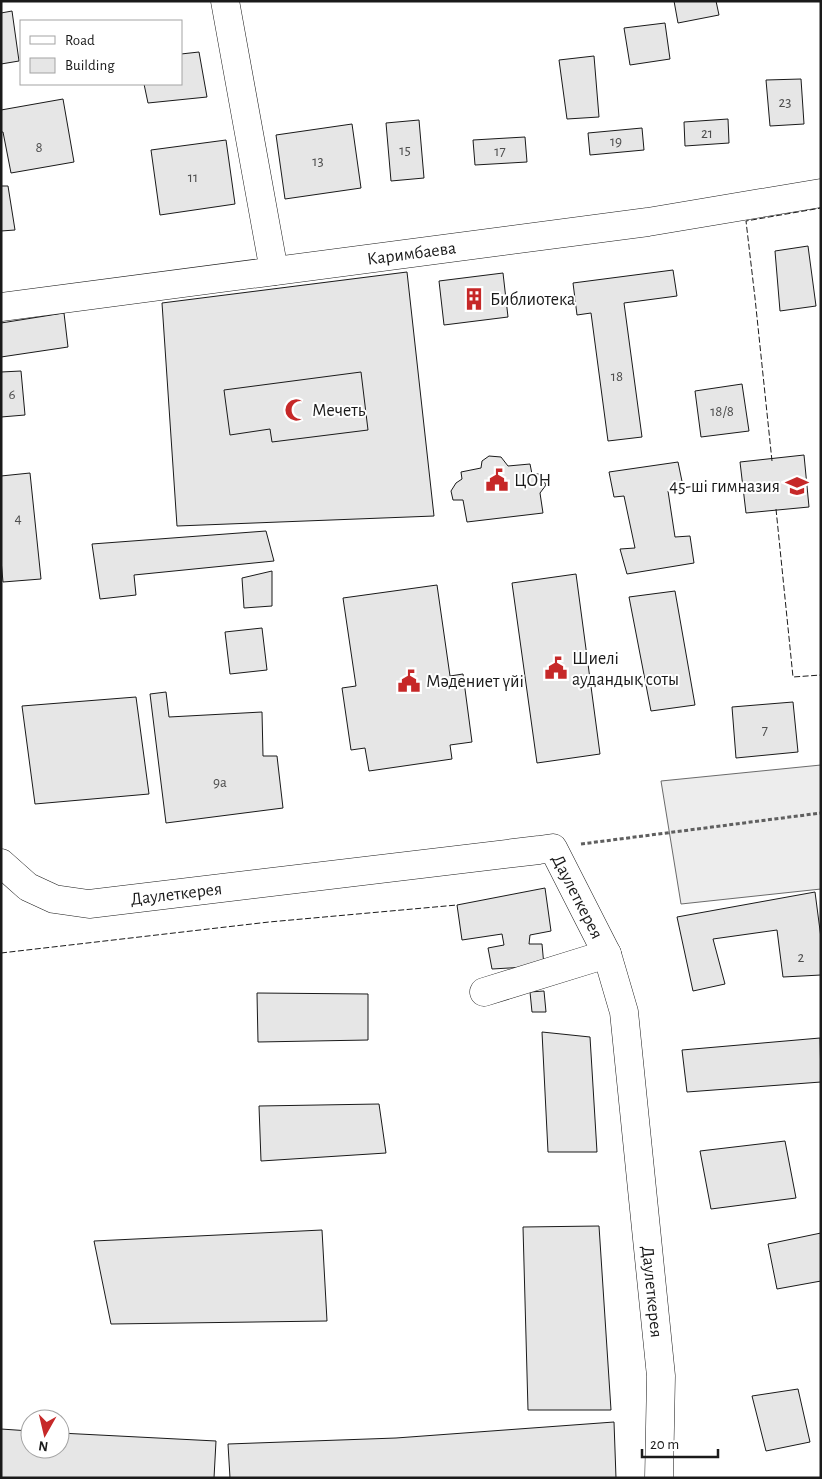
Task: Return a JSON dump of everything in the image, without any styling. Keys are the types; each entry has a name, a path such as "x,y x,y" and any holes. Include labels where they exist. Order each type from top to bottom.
{"street":[{"path":"225,1 274,271"},
{"name":"Каримбаева","path":"1,307 648,222 821,193"},
{"name":"Даулеткерея","path":"1,863 28,887 54,899 89,904 553,848 607,954 624,1012 661,1376 659,1478"},
{"path":"484,992 607,954"}],"path":[{"path":"553,848 821,813"}],"shaded area":[{"path":"821,765 821,889 681,904 661,781"}],"building":[{"path":"674,1 716,1 719,15 678,23"},
{"path":"12,11 19,61 1,64 1,13"},
{"path":"665,23 670,59 630,65 624,28"},
{"path":"199,52 207,97 148,103 144,85 182,85 182,54"},
{"path":"594,56 599,117 567,119 559,60"},
{"path":"801,79 804,124 770,126 766,80"},
{"path":"63,99 74,162 11,173 3,132 1,132 1,110"},
{"path":"728,119 729,143 685,146 684,122"},
{"path":"419,120 424,178 391,181 386,123"},
{"path":"352,124 361,188 285,199 276,135"},
{"path":"642,128 644,150 590,155 588,133"},
{"path":"525,137 527,162 475,165 473,140"},
{"path":"226,140 235,204 160,215 151,150"},
{"path":"1,186 8,186 15,230 1,231"},
{"path":"808,246 816,306 780,311 775,251"},
{"path":"673,270 677,296 624,303 642,437 608,441 591,313 577,315 573,283"},
{"name":"Мечеть","path":"407,272 434,516 177,526 162,303"},
{"name":"Библиотека","path":"503,273 508,317 444,325 439,281"},
{"path":"64,313 68,347 1,357 1,323"},
{"path":"21,371 25,415 1,417 1,372"},
{"path":"361,372 368,430 272,442 270,429 230,435 224,390"},
{"path":"742,384 749,431 701,437 695,391"},
{"path":"804,455 809,507 746,513 740,462"},
{"name":"ЦОН","path":"489,456 501,457 508,466 530,464 532,474 540,474 546,485 540,493 543,513 467,522 463,500 453,500 451,491 456,483 462,479 461,472 481,468 482,461"},
{"path":"678,462 684,491 668,491 675,537 690,536 694,563 627,574 620,549 635,548 624,496 614,497 609,472"},
{"path":"30,473 41,579 3,582 1,560 1,476"},
{"path":"266,531 274,561 134,575 136,595 100,599 92,544"},
{"path":"272,571 272,606 244,608 242,578"},
{"name":"Шиелі аудандық соты","path":"576,574 600,754 537,763 512,583"},
{"name":"Мәдениет үйі","path":"437,585 450,676 463,674 472,742 450,745 452,759 369,771 365,748 351,750 342,688 356,686 343,598"},
{"path":"675,591 695,705 651,711 629,597"},
{"path":"262,628 267,670 230,674 225,632"},
{"path":"166,692 169,717 262,712 263,756 277,756 283,808 166,823 150,694"},
{"path":"136,697 149,794 35,804 22,706"},
{"path":"793,702 798,752 736,758 732,707"},
{"path":"545,888 551,931 530,935 529,944 542,944 544,966 492,969 488,948 504,945 502,934 462,940 457,905"},
{"path":"815,892 821,938 821,975 783,977 777,930 713,939 725,984 693,991 677,917"},
{"path":"544,991 546,1012 532,1012 530,992"},
{"path":"257,993 368,994 368,1040 258,1042"},
{"path":"542,1032 590,1037 597,1152 548,1152"},
{"path":"820,1038 821,1082 687,1092 682,1050"},
{"path":"379,1104 386,1153 261,1161 259,1106"},
{"path":"785,1141 796,1198 711,1209 700,1151"},
{"path":"599,1226 611,1410 528,1410 523,1227"},
{"path":"322,1230 327,1321 111,1324 94,1241"},
{"path":"821,1233 821,1281 777,1289 768,1244"},
{"path":"798,1389 810,1442 766,1451 752,1396"},
{"path":"614,1422 616,1478 230,1478 228,1444 396,1438"},
{"path":"1,1429 20,1430 20,1459 70,1459 70,1434 216,1441 214,1478 1,1478"}],"fence":[{"path":"772,461 746,221 821,208"},
{"path":"776,509 793,677 821,675"},
{"path":"1,953 269,922 457,905"}],"place":[{"name":"Библиотека","path":"474,299"},
{"name":"Мечеть","path":"296,410"},
{"name":"ЦОН","path":"497,480"},
{"name":"45-ші гимназия","path":"797,486"},
{"name":"Шиелі аудандық соты","path":"556,668"},
{"name":"Мәдениет үйі","path":"409,681"}]}
